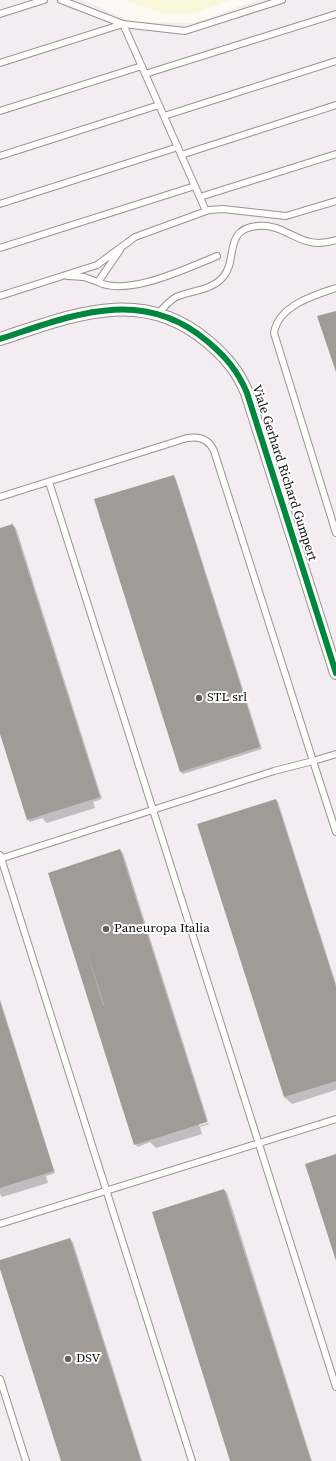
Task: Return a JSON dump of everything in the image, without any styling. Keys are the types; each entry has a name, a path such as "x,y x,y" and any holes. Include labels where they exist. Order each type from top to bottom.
{"street":[{"name":"Viale Gerhard Richard Gumpert","path":"0,339 89,311 120,308 158,314 190,328 204,338 232,364 243,382 336,672"}],"lane":[{"path":"0,14 44,0"},
{"path":"61,0 124,24 185,30 282,0"},
{"path":"145,74 336,14"},
{"path":"0,64 124,24"},
{"path":"124,24 206,211"},
{"path":"164,116 336,61"},
{"path":"0,111 142,66"},
{"path":"0,156 159,105"},
{"path":"181,154 336,105"},
{"path":"0,204 178,147"},
{"path":"200,197 336,154"},
{"path":"0,248 195,186"},
{"path":"0,296 102,262 126,242 135,237 206,211 223,209 286,216 336,201"},
{"path":"158,314 175,298 214,284 222,279 227,271 234,240 247,229 257,226 270,227 315,244 336,240"},
{"path":"98,282 126,242"},
{"path":"59,277 84,277 108,285 142,284 217,256"},
{"path":"336,288 311,297 290,309 278,320 274,333 336,532"},
{"path":"0,496 187,438 200,437 209,442 214,451 336,832"},
{"path":"49,482 336,1387"},
{"path":"192,1461 0,858 274,771 336,754"},
{"path":"0,1224 336,1119"},
{"path":"0,1379 26,1461"}],"shaded area":[{"path":"0,0 84,0 133,22 194,23 258,0 336,0 336,1461 0,1461"},
{"path":"123,0 231,0 194,13 167,14"}],"building":[{"path":"336,311 336,372 317,316"},
{"path":"174,475 260,747 180,772 94,499"},
{"path":"13,524 100,797 27,820 0,734 0,528"},
{"path":"276,799 336,987 336,1081 284,1097 197,824"},
{"path":"120,849 207,1122 134,1145 48,873","holes":["86,948 104,1005 103,1005"]},
{"path":"0,1002 54,1171 0,1188"},
{"path":"336,1154 336,1261 305,1164"},
{"path":"224,1189 311,1461 230,1461 152,1212"},
{"name":"DSV","path":"70,1238 141,1461 61,1461 0,1269 0,1260"}],"cycle path":[{"path":"0,339 79,315 105,310 131,310 157,314 182,324 220,352 235,371 247,393 336,673"}],"place":[{"name":"STL srl","path":"199,698"},
{"name":"Paneuropa Italia","path":"106,929"},
{"name":"DSV","path":"68,1359"}]}
